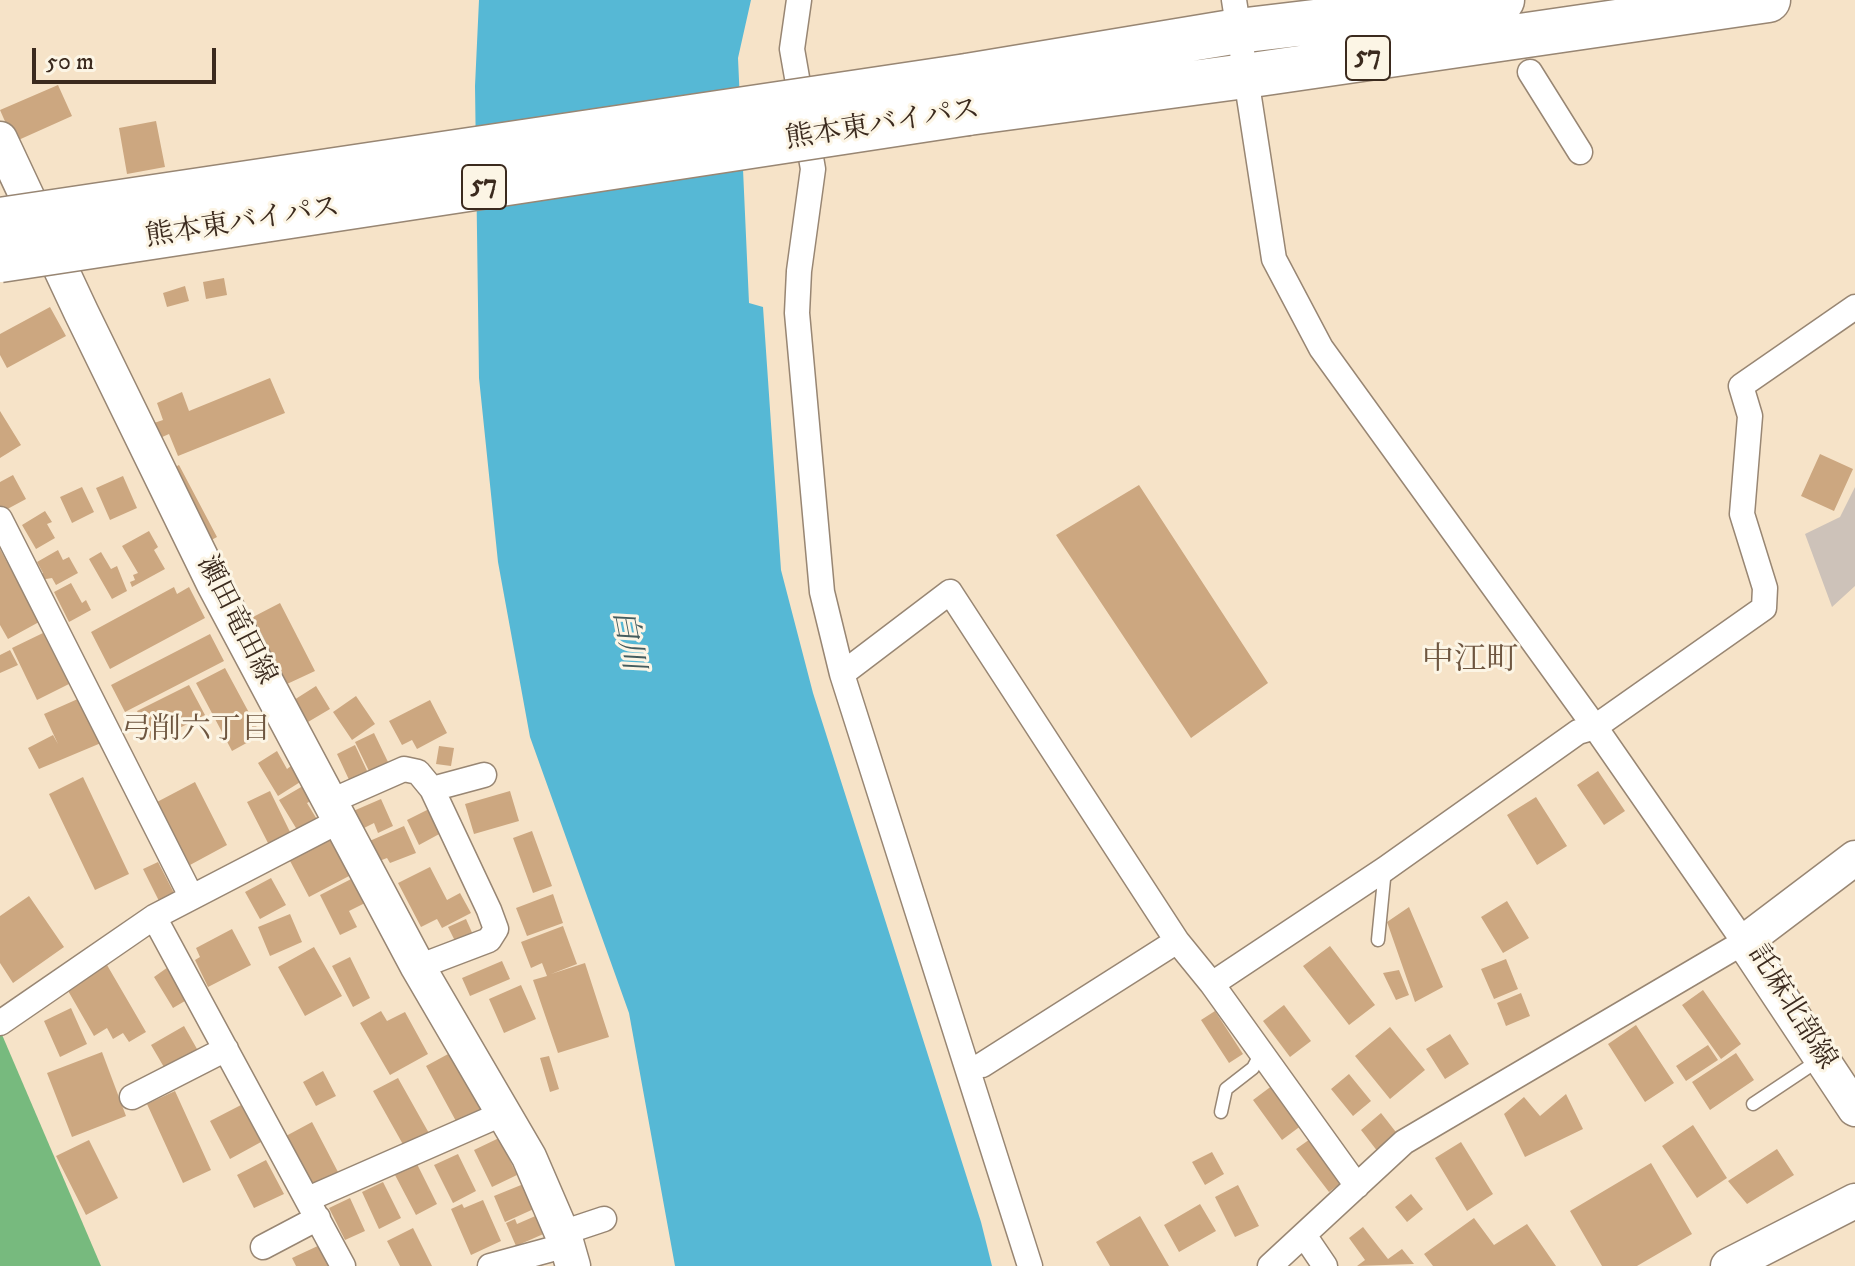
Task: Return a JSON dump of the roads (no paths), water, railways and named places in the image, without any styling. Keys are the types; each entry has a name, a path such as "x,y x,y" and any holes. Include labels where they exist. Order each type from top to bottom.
{"highway":[{"name":"熊本東バイパス","path":"0,260 967,95 1236,16 1502,0"},
{"name":"熊本東バイパス","path":"0,220 967,95 1245,76 1768,0"}],"main road":[{"name":"瀬田竜田線","path":"0,139 214,584 418,967 529,1157 567,1248"},
{"name":"託麻北部線","path":"1855,858 1744,942 1855,1109"},
{"path":"1728,1266 1855,1201"}],"street":[{"path":"799,0 792,49 813,169 809,218 799,271 797,313 822,592 842,674 1030,1266"},
{"path":"1236,16 1274,259 1314,335 1595,727 1744,942 1404,1142 1270,1266"},
{"path":"1530,72 1580,152"},
{"path":"1212,984 1385,869 1578,732 1595,727 1764,608 1765,588 1742,514 1750,416 1741,386 1855,307"},
{"path":"0,519 191,896"},
{"path":"842,674 950,592 1177,941 1212,984 1357,1186"},
{"path":"0,1023 154,917 404,769 418,772 432,789 496,929 489,940 418,967"},
{"path":"432,789 484,775"},
{"path":"154,917 343,1266"},
{"path":"982,1065 1177,941"},
{"path":"132,1097 226,1049"},
{"path":"263,1247 313,1208 504,1113"},
{"path":"490,1266 567,1248 604,1219"},
{"path":"1304,1235 1325,1266"}],"lane":[{"path":"1378,940 1385,869"},
{"path":"1221,1112 1226,1089 1253,1068 1261,1053"},
{"path":"1753,1104 1821,1058"}],"water":[{"name":"白川","path":"479,0 751,0 738,58 749,303 763,307 781,570 813,693 981,1222 992,1266 675,1266 629,1013 530,737 498,562 479,378 475,86"}],"district":[{"name":"中江町","path":"1470,662"},
{"name":"弓削六丁目","path":"196,732"}]}
